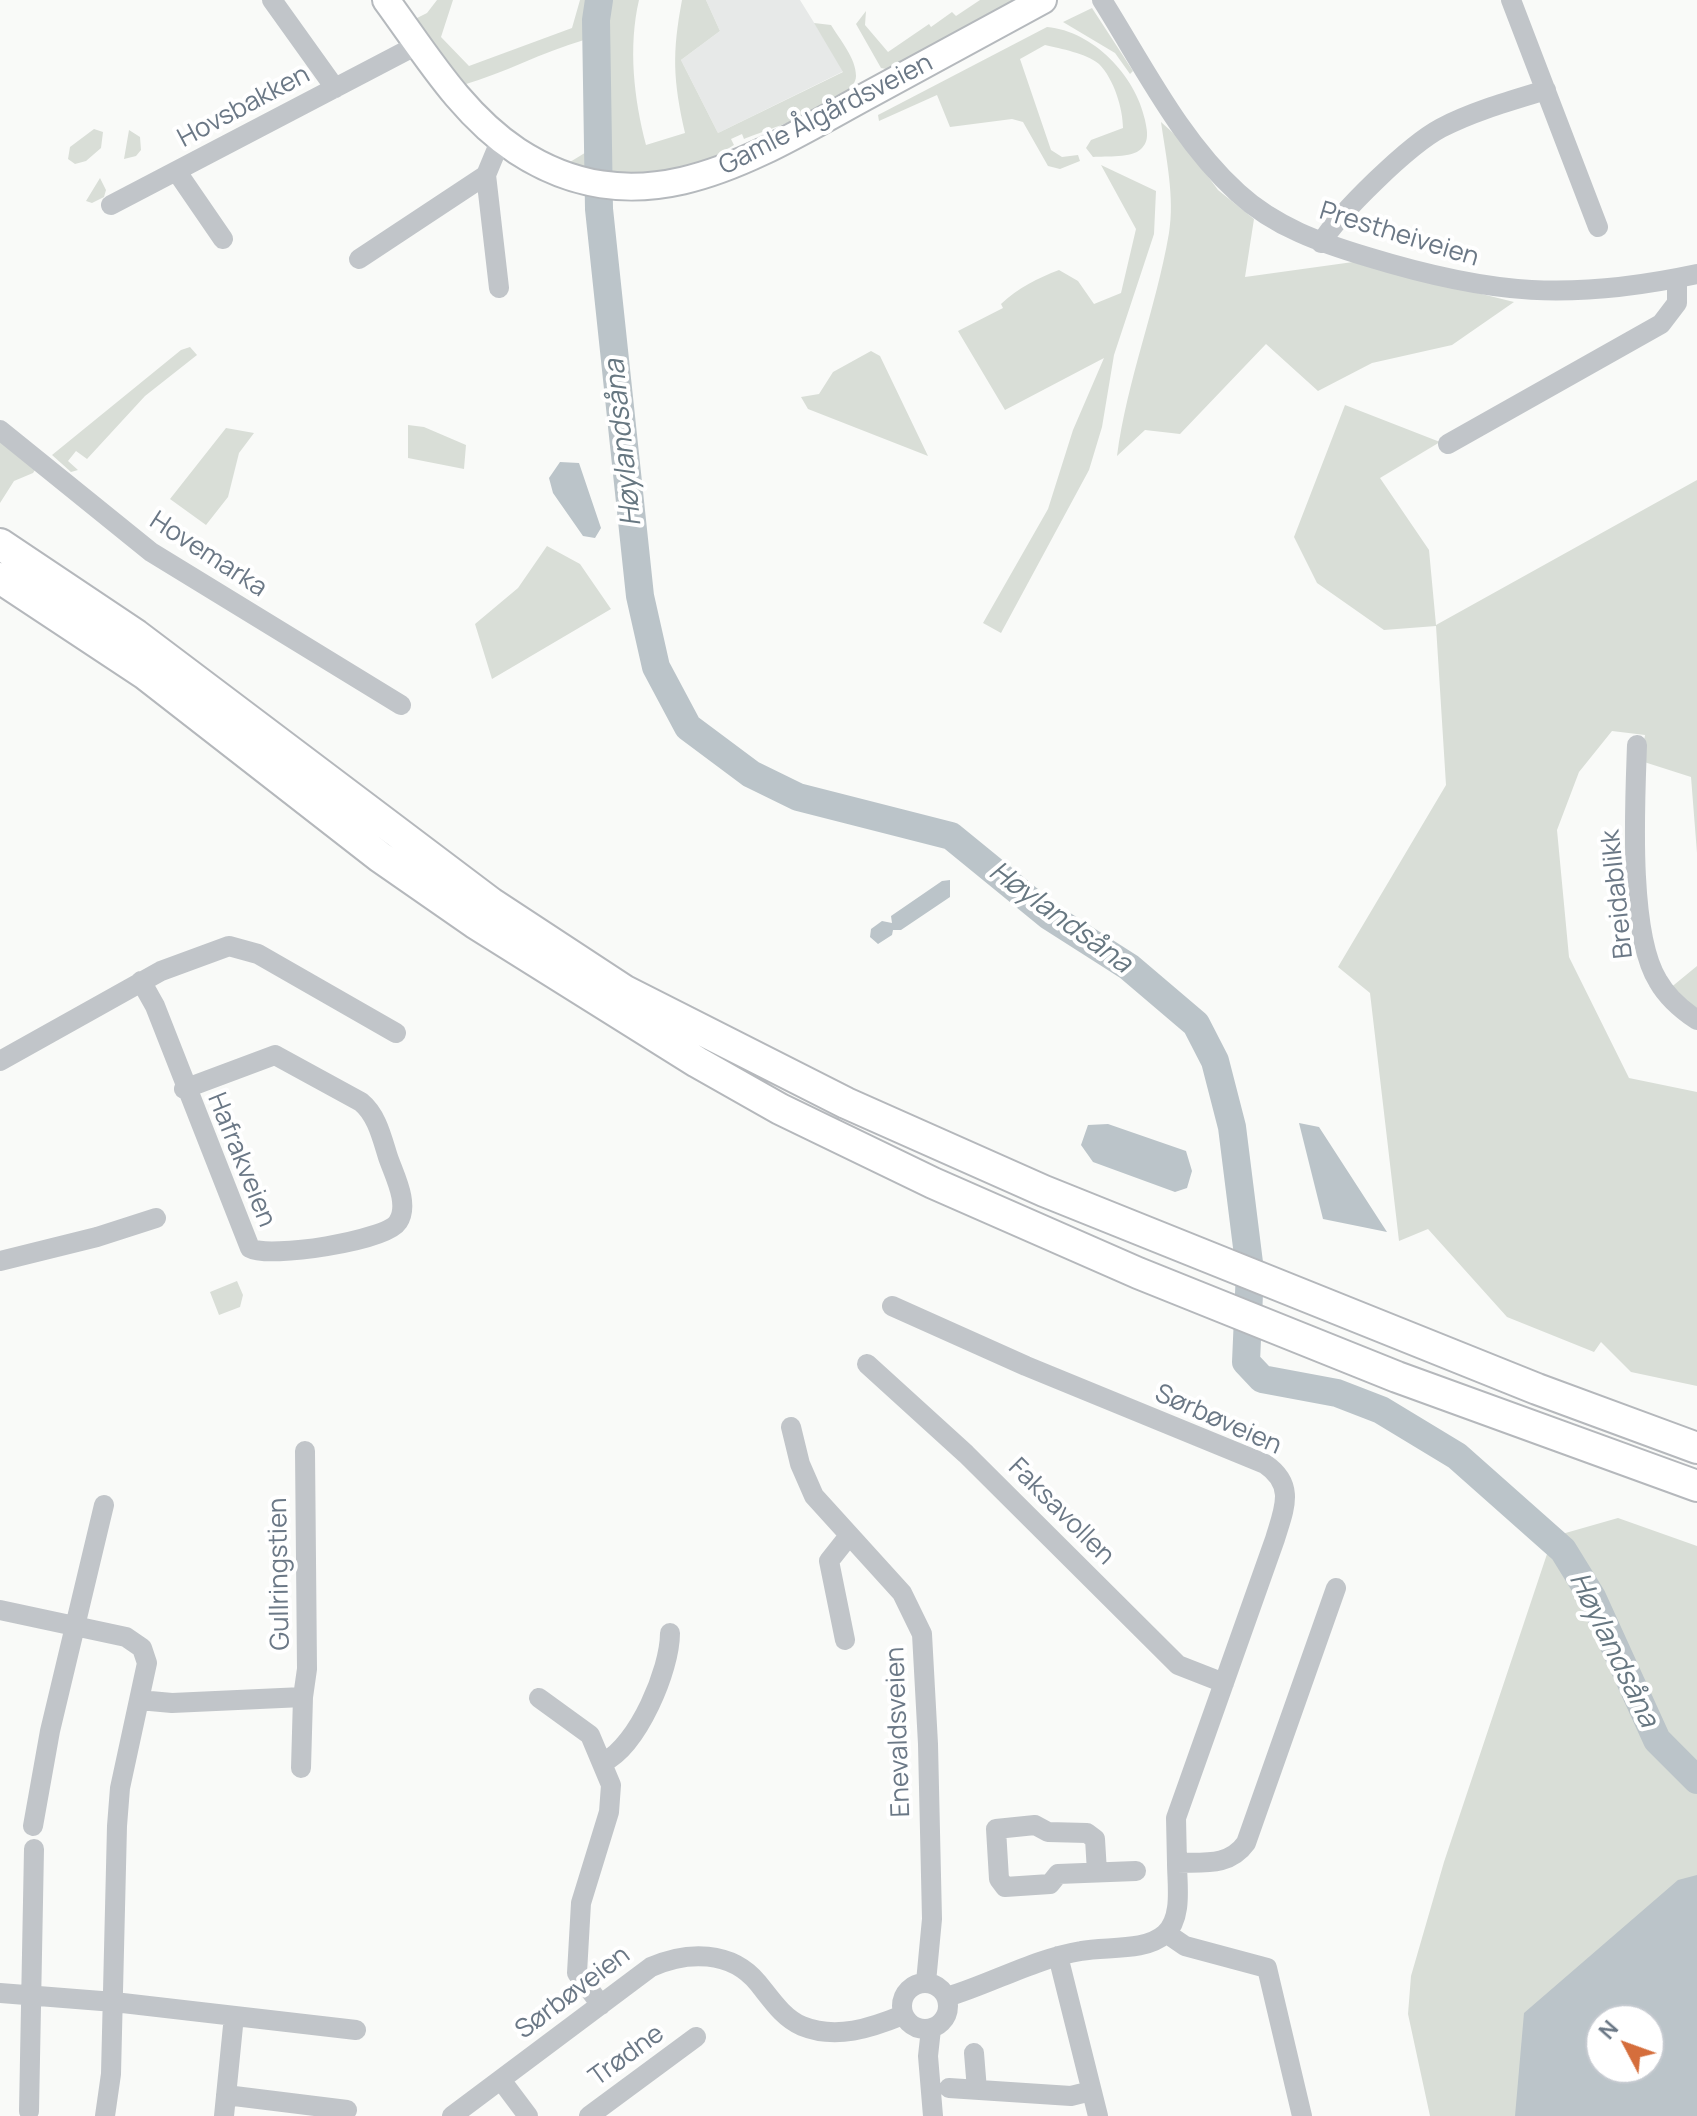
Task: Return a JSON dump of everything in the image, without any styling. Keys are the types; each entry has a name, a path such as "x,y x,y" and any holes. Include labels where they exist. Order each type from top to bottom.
{"highway":[{"path":"0,526 82,582 136,635"},
{"path":"0,544 136,635 503,912 625,991 704,1050 728,1081 933,1183 1138,1273 1360,1362 1697,1486"},
{"path":"0,578 108,647 380,857 475,923 704,1050 743,1054 949,1151 1364,1321 1697,1448"},
{"path":"0,595 108,647"}],"main road":[{"name":"Gamle Ålgårdsveien","path":"386,0 451,89 501,139 551,169 603,185 673,184 736,165 1043,0"}],"street":[{"name":"Hovsbakken","path":"272,0 335,88"},
{"name":"Prestheiveien","path":"1102,0 1184,133 1211,166 1240,195 1273,219 1321,243 1414,271 1480,287 1514,291 1592,291 1687,276"},
{"path":"1511,0 1598,227"},
{"name":"Hovsbakken","path":"111,205 419,44"},
{"path":"1321,243 1356,199 1438,130 1482,109 1546,90"},
{"path":"499,288 486,175 501,139"},
{"name":"Hovsbakken","path":"177,172 223,239"},
{"path":"359,259 486,175"},
{"path":"1448,444 1661,324 1677,303 1687,276"},
{"name":"Hovemarka","path":"0,430 151,552 401,705"},
{"name":"Breidablikk","path":"1637,745 1634,846 1647,954 1657,981 1697,1020"},
{"path":"0,1061 141,981 216,949 242,947 396,1033"},
{"name":"Hafrakveien","path":"141,981 155,1006 184,1089 250,1248 272,1253 372,1238 390,1231 398,1222 401,1196 372,1113 361,1102 275,1055 184,1089"},
{"path":"0,1261 97,1237 156,1218"},
{"name":"Sørbøveien","path":"892,1306 1275,1471 1284,1481 1288,1497 1176,1818 1177,1907 1166,1933"},
{"name":"Faksavollen","path":"867,1364 966,1454 1178,1665 1224,1683"},
{"name":"Enevaldsveien","path":"791,1427 806,1483 848,1537 902,1593 922,1634 932,1919 926,1982"},
{"name":"Gullringstien","path":"301,1768 307,1669 305,1451"},
{"path":"33,1826 74,1627 104,1505"},
{"path":"845,1640 829,1561 848,1537"},
{"path":"1177,1863 1225,1861 1237,1855 1246,1843 1336,1588"},
{"path":"0,1610 126,1637 142,1648 147,1663 120,1788 111,2074 105,2116"},
{"path":"604,1762 626,1747 638,1728 667,1655 670,1633"},
{"path":"139,1700 172,1703 303,1697"},
{"path":"539,1698 585,1730 604,1762 612,1797 581,1903 577,1973 601,2005"},
{"path":"1097,1872 1095,1839 1087,1833 1048,1832 1035,1825 996,1829 999,1879 1005,1887 1050,1884 1058,1874 1136,1871"},
{"path":"29,2111 34,1849"},
{"path":"947,1997 1058,1956 1154,1941 1166,1933 1185,1946 1267,1968 1302,2116"},
{"name":"Sørbøveien","path":"452,2116 651,1967 671,1958 694,1955 732,1962 756,1980 776,2007 799,2025 817,2030 852,2032 903,2015"},
{"path":"1058,1956 1098,2116"},
{"path":"926,1982 939,1987 947,1997 944,2020 931,2029 918,2028 903,2015 906,1992 926,1982"},
{"path":"0,1993 114,2002 356,2030"},
{"path":"224,2116 234,2016"},
{"path":"927,2116 931,2029"},
{"name":"Trødne","path":"589,2116 696,2037"},
{"path":"974,2053 977,2090"},
{"path":"501,2080 528,2116"},
{"path":"949,2088 1071,2096 1091,2091"},
{"path":"226,2095 347,2110"}],"shaded area":[{"path":"437,0 453,0 441,37 469,66 572,28 580,0 639,0 633,54 638,110 646,145 685,133 675,66 682,0 706,0 720,31 681,60 718,133 843,72 814,23 831,25 850,56 856,76 852,86 842,96 827,105 744,139 742,134 731,139 734,145 695,168 660,175 613,175 570,162 588,151 590,46 584,40 463,85 447,69 415,19 427,13"},
{"path":"706,0 800,0 844,71 718,133 681,60 720,31"},
{"path":"980,0 1018,0 891,70 881,68 856,24 866,11 865,25 888,52 929,24 931,27 952,12 956,16"},
{"path":"1092,8 1133,71 1130,74 1115,53 1063,22"},
{"path":"1047,27 1080,37 1110,58 1122,72 1132,87 1145,120 1147,139 1137,152 1093,157 1086,148 1091,140 1123,128 1113,86 1094,60 1045,45 1020,59 1051,150 1062,157 1078,155 1080,161 1060,169 1048,166 1023,122 1012,119 950,127 937,95 879,121 878,115"},
{"path":"1161,122 1182,141 1218,190 1254,219 1245,277 1353,262 1514,302 1452,345 1372,363 1318,391 1266,344 1180,434 1145,430 1117,456 1171,220"},
{"path":"94,129 103,132 101,148 86,161 75,164 68,159 70,147"},
{"path":"129,130 140,137 141,150 136,156 124,159"},
{"path":"1101,165 1156,191 1154,234 1114,355 1102,427 1089,470 1001,633 983,623 1048,509 1073,430 1104,358 1005,410 958,331 1003,308 1001,304 1021,288 1059,270 1078,281 1094,304 1121,293 1136,229"},
{"path":"100,178 106,190 104,197 92,203 86,201"},
{"path":"190,347 197,355 145,396 87,459 76,451 68,461 78,470 71,472 52,455 181,350"},
{"path":"871,351 880,356 928,456 808,409 801,397 819,394 833,372"},
{"path":"1345,405 1440,442 1380,478 1429,550 1436,625 1697,480 1697,853 1691,777 1641,761 1645,735 1612,731 1579,772 1557,830 1569,957 1629,1078 1697,1092 1697,1386 1631,1372 1601,1342 1594,1352 1507,1317 1428,1229 1399,1241 1370,993 1338,967 1446,785 1436,626 1384,630 1317,583 1294,537"},
{"path":"408,425 424,427 466,445 464,469 408,458"},
{"path":"226,428 254,433 239,453 228,497 206,525 170,499"},
{"path":"0,438 37,467 33,473 14,481 0,503"},
{"path":"560,462 579,463 601,528 595,538 583,536 553,493 549,478"},
{"path":"547,546 580,564 611,609 492,679 475,624 518,588"},
{"path":"950,880 950,897 901,930 893,930 892,935 878,944 870,937 871,929 882,921 892,923 891,916 942,881"},
{"path":"1697,966 1697,1010 1669,989"},
{"path":"1299,1123 1319,1127 1387,1232 1323,1219"},
{"path":"1108,1124 1186,1151 1192,1171 1187,1188 1175,1192 1093,1162 1081,1145 1088,1125"},
{"path":"237,1281 243,1295 240,1307 219,1315 210,1292"},
{"path":"1618,1518 1697,1546 1697,2116 1430,2116 1408,2014 1411,1976 1444,1862 1547,1554 1562,1534"},
{"path":"1697,1875 1697,2116 1515,2116 1524,2013 1678,1880"}],"waterway":[{"name":"Høylandsåna","path":"599,0 596,20 599,209 640,596 656,667 688,727 751,774 798,797 951,836 1049,916 1129,967 1196,1024 1215,1061 1232,1127 1250,1271 1246,1362 1262,1379 1337,1393 1381,1410 1457,1456 1563,1550 1592,1597 1657,1740 1697,1780"}]}
